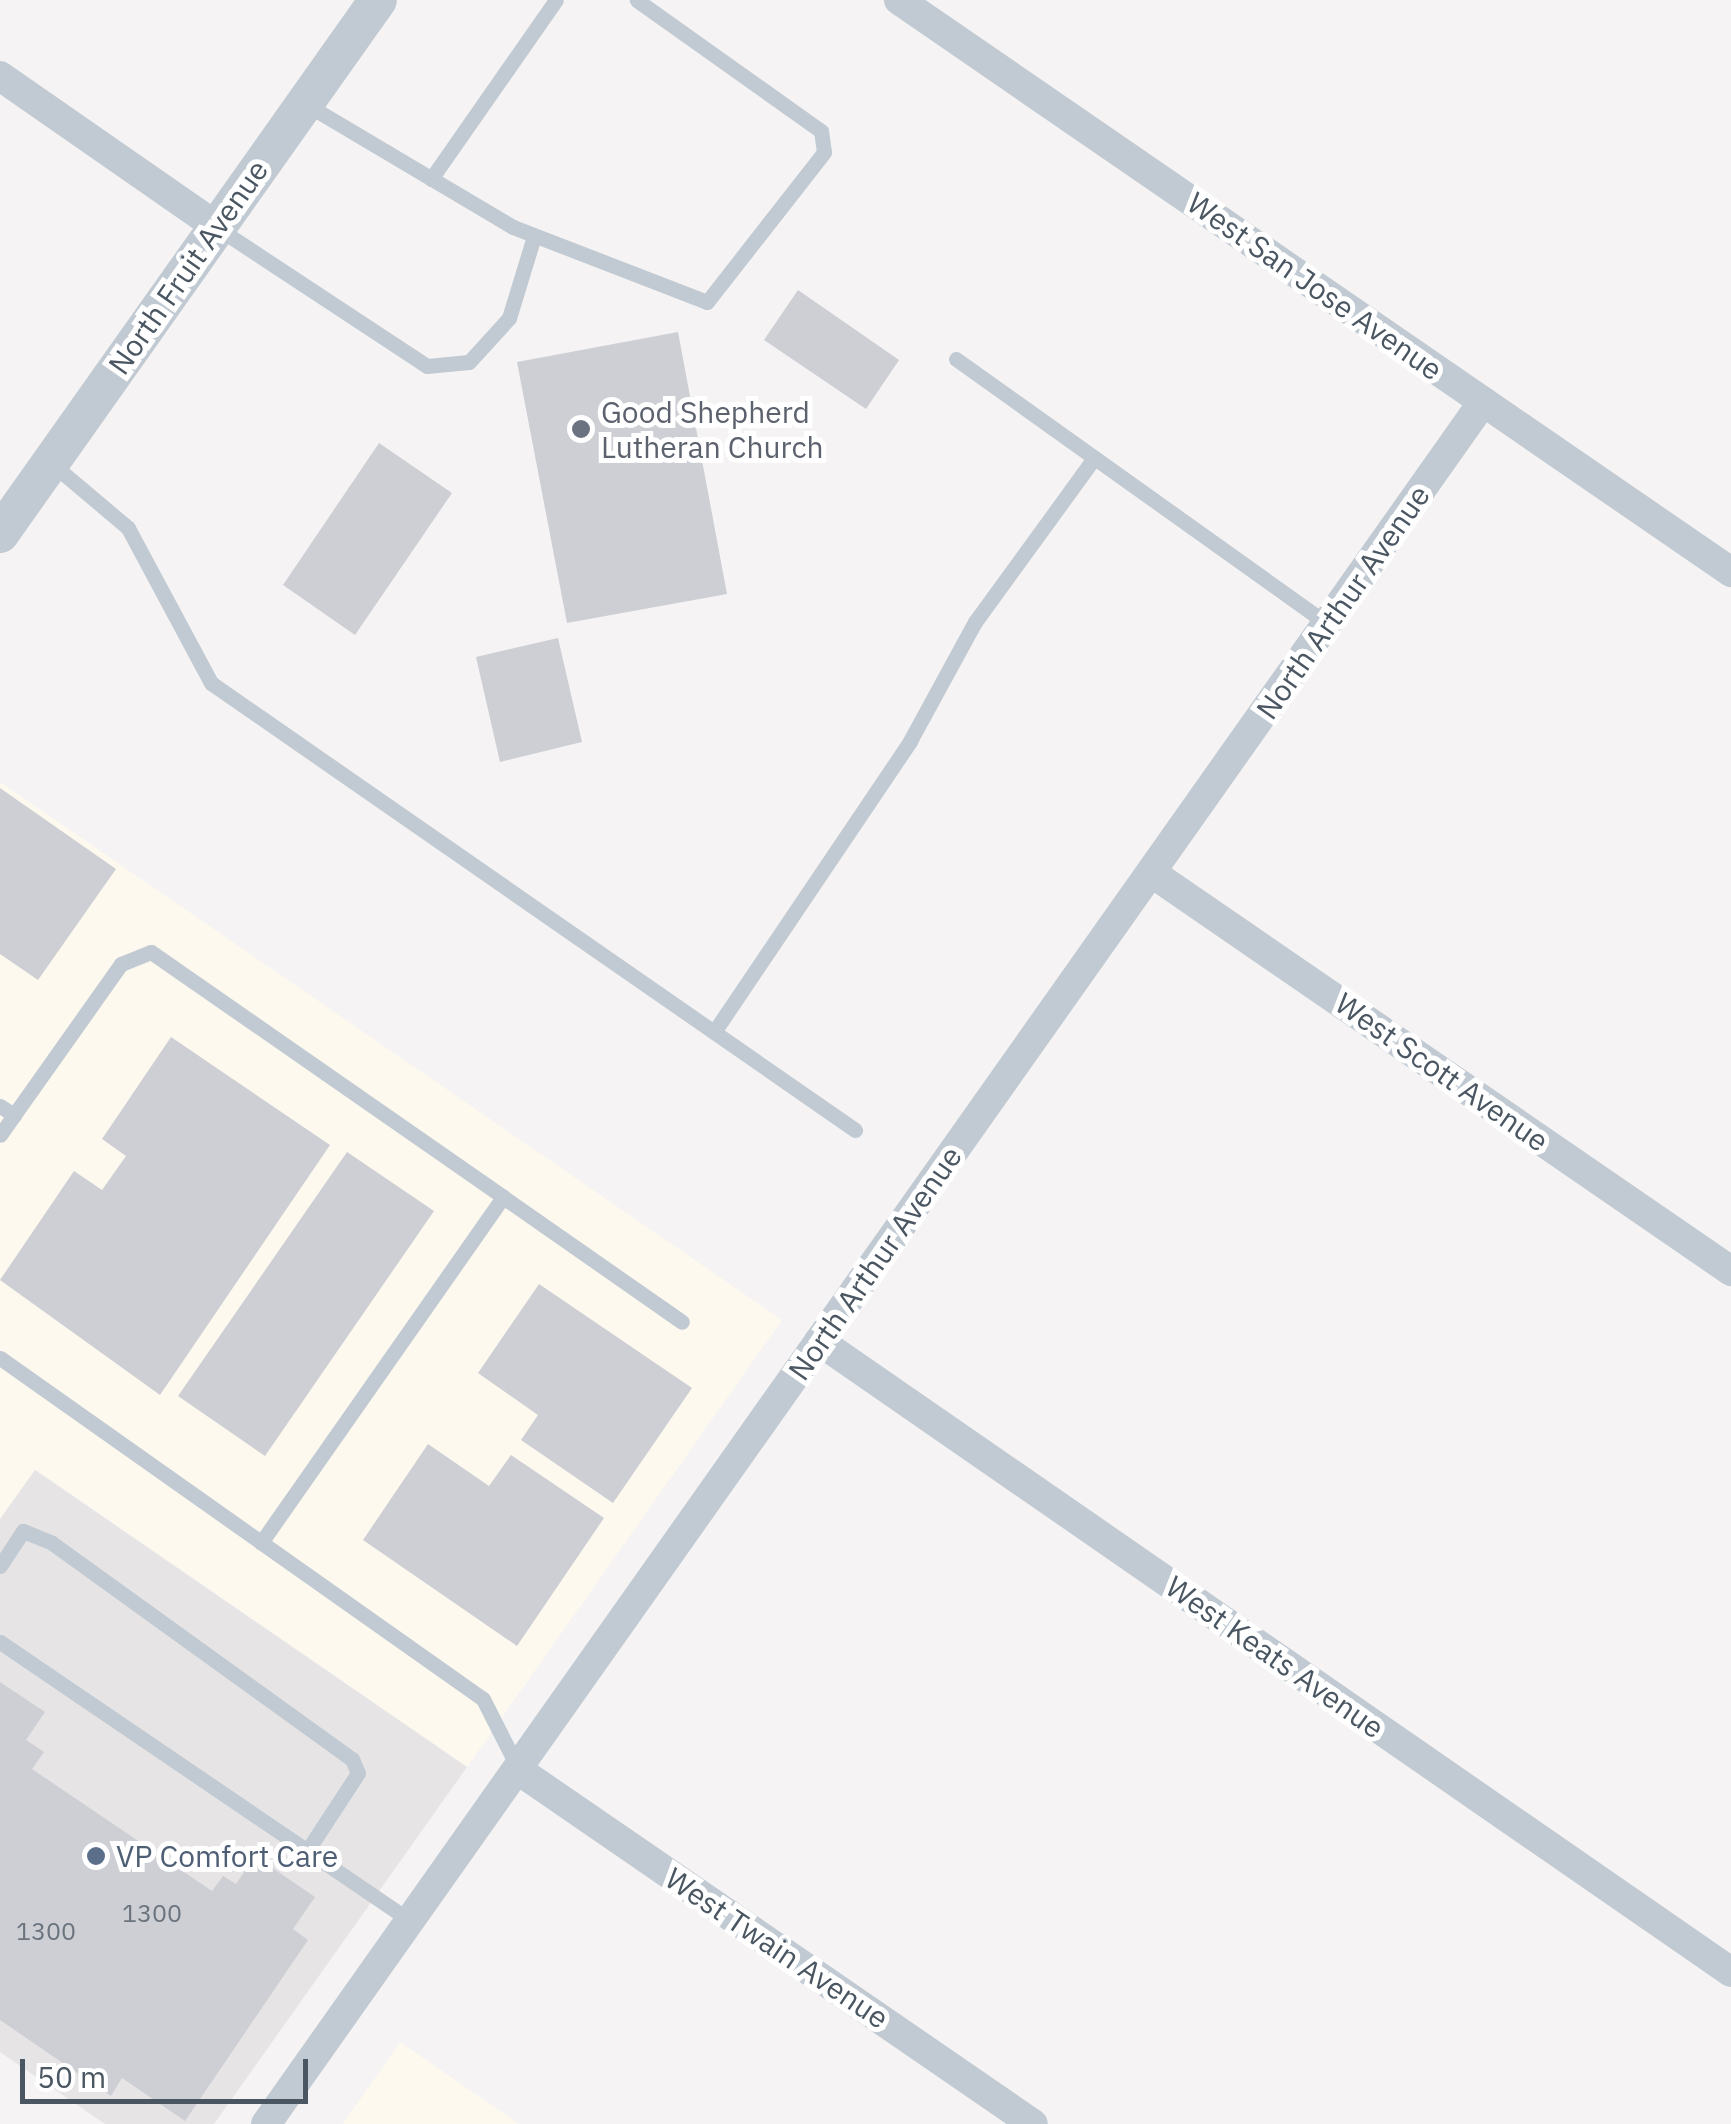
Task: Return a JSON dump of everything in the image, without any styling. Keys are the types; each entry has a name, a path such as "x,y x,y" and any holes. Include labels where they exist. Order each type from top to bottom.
{"street":[{"name":"North Fruit Avenue","path":"0,534 378,0"},
{"name":"West San Jose Avenue","path":"899,0 1731,572"},
{"path":"0,76 216,226"},
{"name":"North Arthur Avenue","path":"266,2124 521,1772 819,1342 1483,402"},
{"name":"West Scott Avenue","path":"1152,873 1731,1271"},
{"name":"West Keats Avenue","path":"819,1342 1731,1972"},
{"name":"West Twain Avenue","path":"521,1772 1032,2124"}],"lane":[{"path":"431,179 556,0"},
{"path":"304,103 534,236 708,302 824,152 821,130 637,0"},
{"path":"216,226 427,366 468,362 509,318 534,236"},
{"path":"956,360 1328,624"},
{"path":"714,1032 910,741 975,622 1094,458"},
{"path":"50,462 128,528 211,684 855,1130"},
{"path":"0,1135 7,1110 120,964 152,952 682,1322"},
{"path":"261,1542 503,1197"},
{"path":"0,1358 484,1699 521,1772"},
{"path":"0,1566 23,1531 52,1543 352,1758 358,1773 308,1851"},
{"path":"0,1642 412,1922"}],"shaded area":[{"path":"0,782 782,1320 467,1767 36,1470 0,1519"},
{"path":"35,1470 467,1767 214,2124 105,2124 0,2052 0,1519"},
{"path":"400,2042 519,2124 343,2124"}],"building":[{"path":"798,290 899,360 866,409 764,340"},
{"path":"678,332 727,594 567,623 517,362"},
{"path":"379,443 452,493 355,635 283,585"},
{"path":"558,638 582,742 500,762 476,657"},
{"path":"0,788 116,869 38,980 0,954"},
{"path":"171,1037 330,1145 160,1395 0,1280 74,1171 102,1190 126,1156 102,1139"},
{"path":"347,1152 434,1211 265,1456 178,1396"},
{"path":"539,1284 692,1388 613,1503 521,1440 538,1415 478,1373"},
{"path":"428,1444 489,1486 511,1455 604,1518 517,1646 363,1540"},
{"path":"0,1682 45,1712 26,1740 44,1752 32,1769 212,1891 223,1876 236,1884 255,1856 315,1897 293,1929 308,1940 185,2121 122,2078 111,2096 0,2020"}],"place":[{"name":"Good Shepherd Lutheran Church","path":"581,429"},
{"name":"VP Comfort Care","path":"96,1856"}]}
